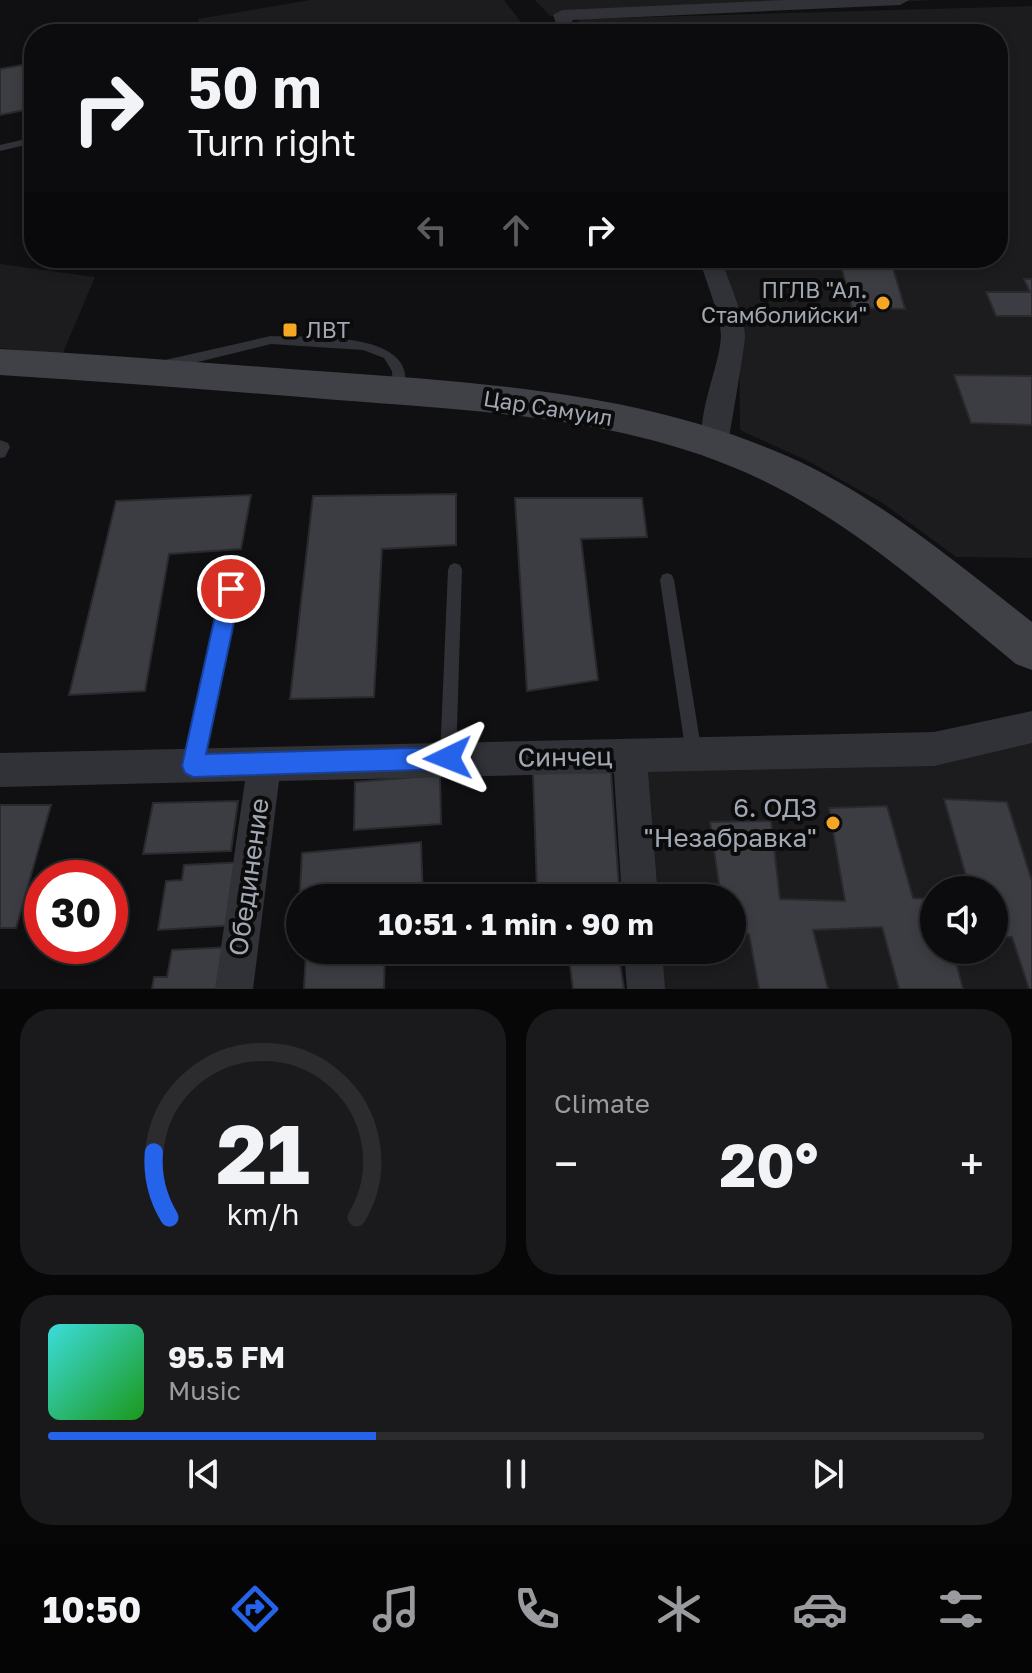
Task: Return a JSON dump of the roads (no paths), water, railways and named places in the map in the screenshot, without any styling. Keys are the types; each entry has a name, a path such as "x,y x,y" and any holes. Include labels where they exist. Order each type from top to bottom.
{"street":[{"path":"565,24 562,15 662,6 900,0"},
{"path":"713,268 733,335 719,408 716,445"},
{"name":"Цар Самуил","path":"0,361 469,396 573,409 647,424 776,468 844,508 934,571 1032,649"},
{"name":"Синчец","path":"0,770 934,749 1032,727"},
{"path":"630,756 639,884"},
{"name":"Обединение","path":"234,989 264,765"},
{"path":"644,964 646,989"}],"lane":[{"path":"0,148 24,142"},
{"path":"0,445 3,447 0,453"},
{"path":"448,758 455,570"},
{"path":"667,580 694,754"},
{"path":"193,766 231,589"}],"place":[{"name":"ПГЛВ \"Ал. Стамболийски\"","path":"883,303"},
{"name":"ЛВТ","path":"290,330"},
{"name":"6. ОДЗ \"Незабравка\"","path":"833,823"}]}
